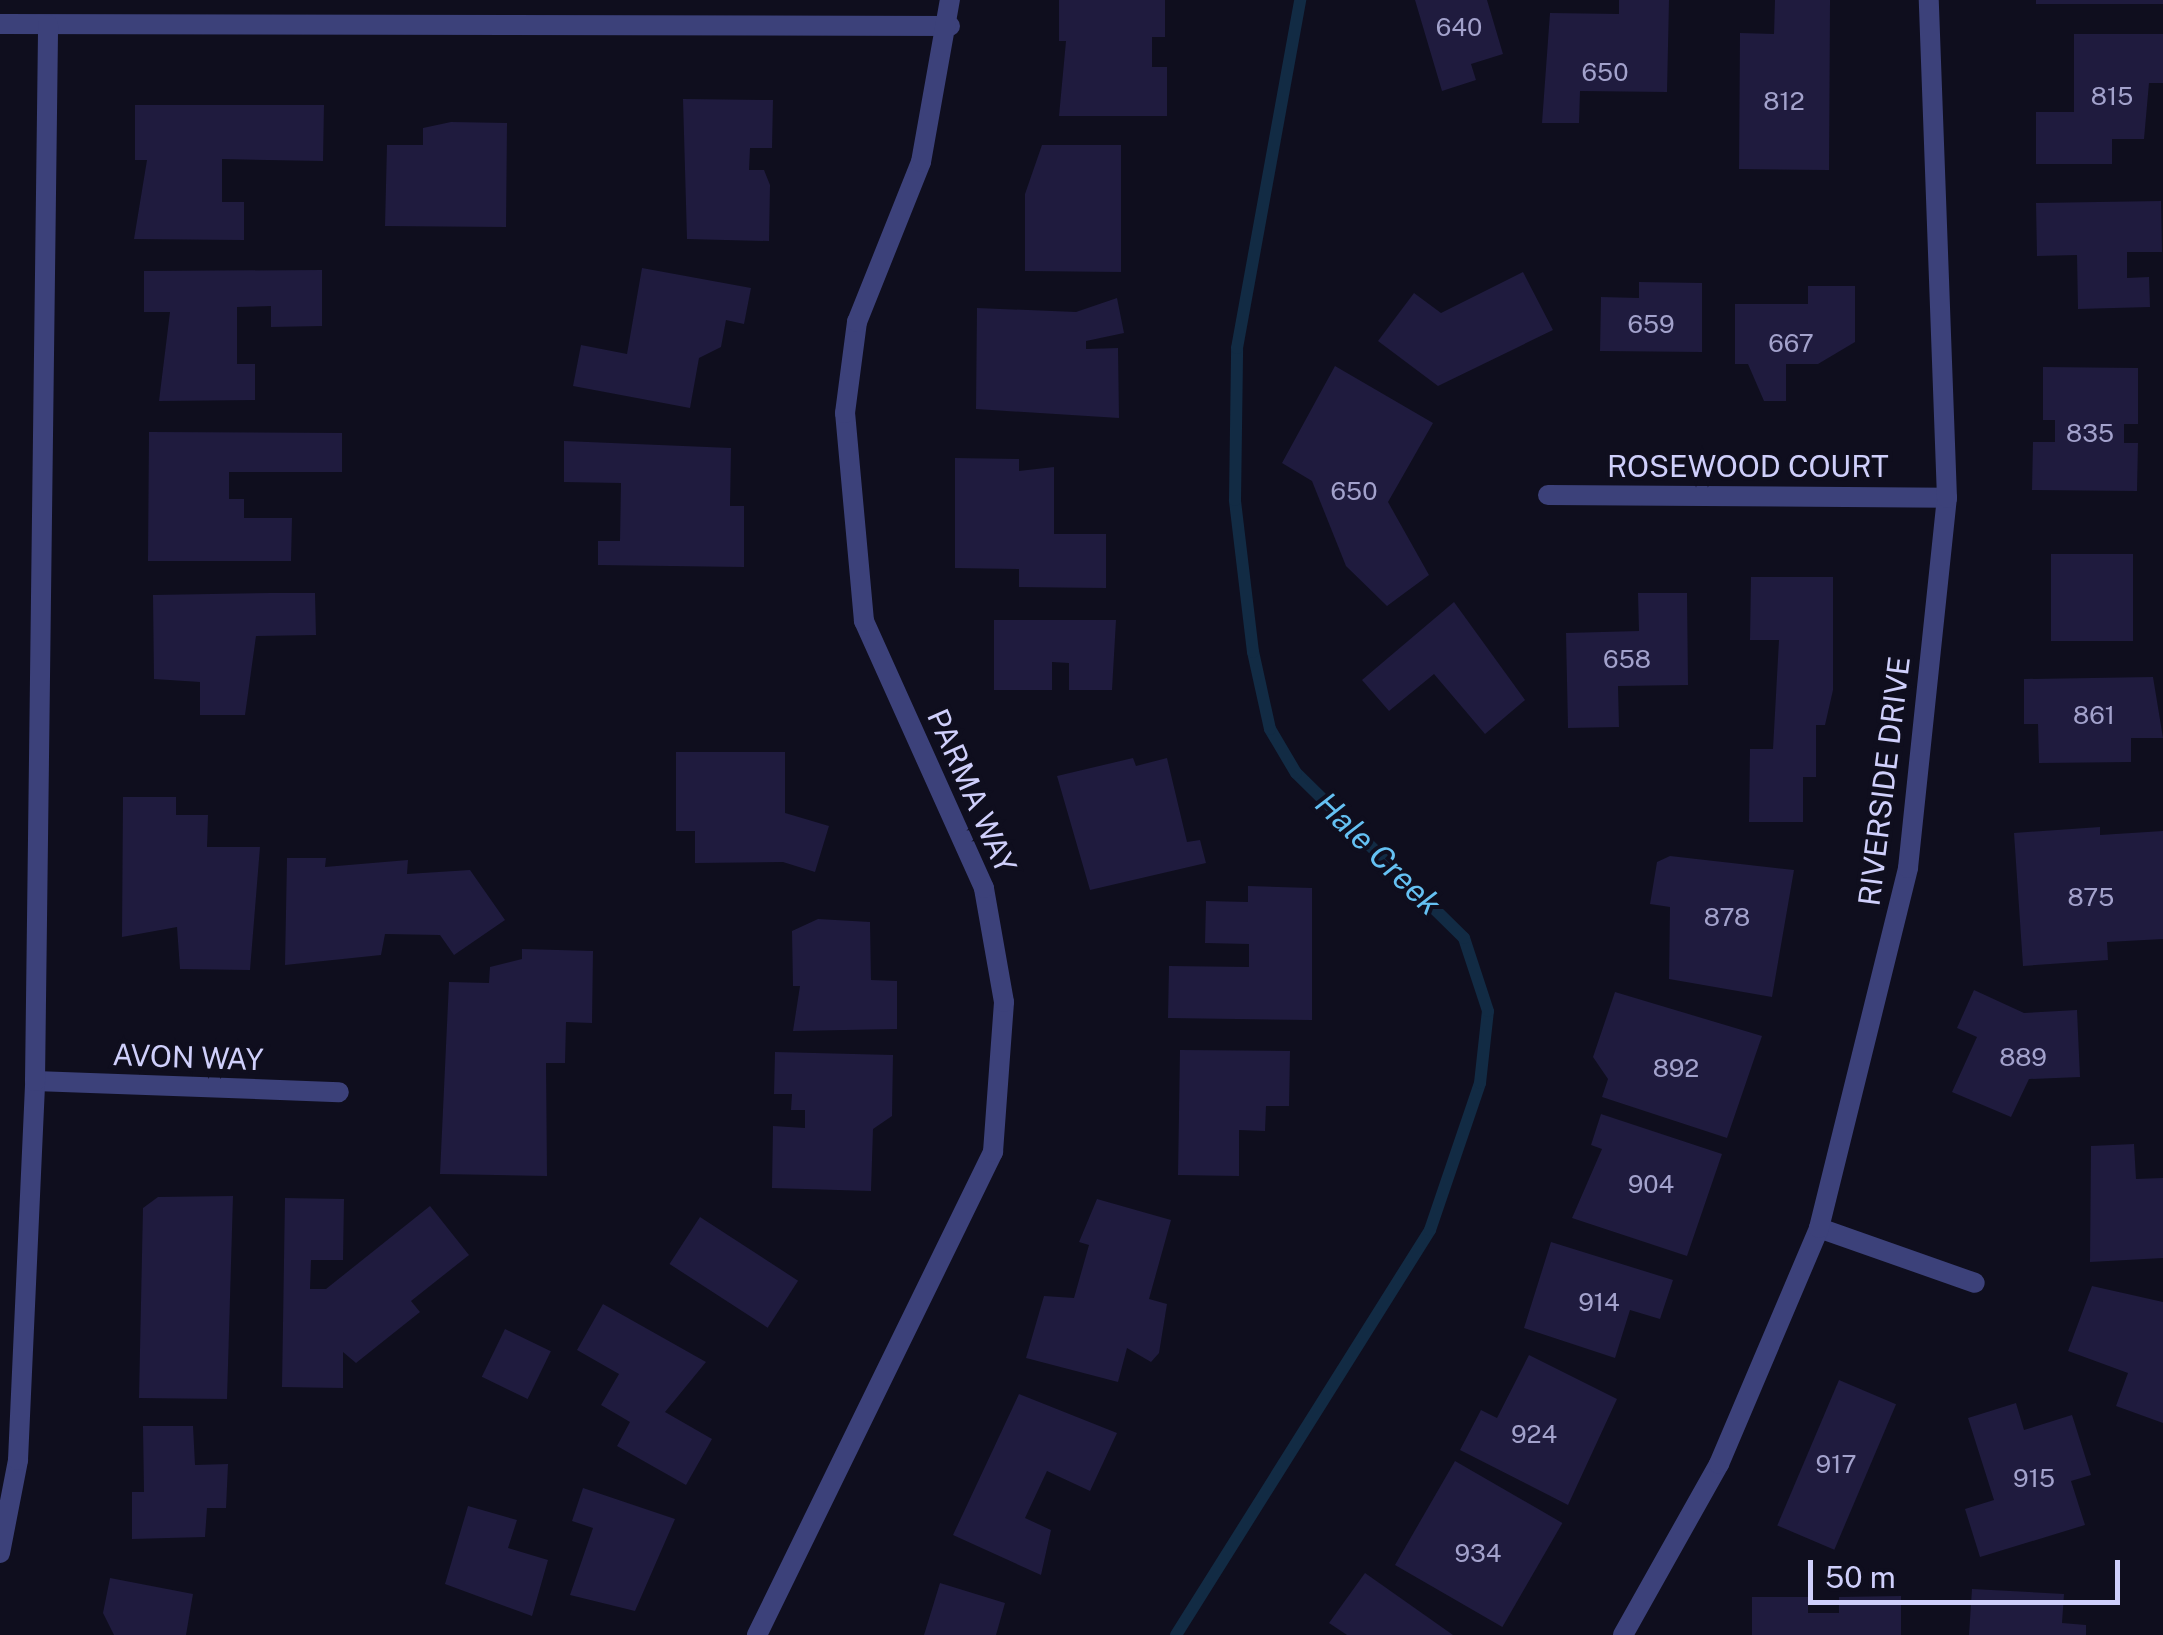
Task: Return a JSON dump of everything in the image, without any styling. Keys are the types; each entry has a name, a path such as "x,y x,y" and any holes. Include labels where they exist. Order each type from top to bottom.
{"street":[{"name":"PARMA WAY","path":"757,1635 992,1152 1004,1002 984,888 864,621 845,414 858,322 921,162 950,26 950,0"},
{"name":"RIVERSIDE DRIVE","path":"1622,1635 1719,1464 1819,1228 1908,868 1947,498 1929,0"},
{"path":"0,24 950,26"},
{"path":"0,1553 18,1460 35,1081 48,25"},
{"name":"ROSEWOOD COURT","path":"1548,495 1947,498"},
{"name":"AVON WAY","path":"35,1081 340,1092"},
{"path":"1819,1228 1975,1283"}],"building":[{"path":"1059,0 1165,0 1165,37 1152,37 1152,67 1167,67 1167,116 1059,116 1066,41 1059,41"},
{"path":"1415,0 1487,0 1503,54 1471,64 1476,80 1442,91"},
{"path":"1619,0 1669,0 1667,92 1580,91 1579,123 1542,123 1550,13 1619,14"},
{"path":"1775,0 1830,0 1829,170 1739,169 1740,33 1774,34"},
{"path":"2036,0 2163,0 2163,4 2036,4"},
{"path":"2074,34 2163,34 2163,83 2149,83 2144,139 2112,139 2112,164 2036,164 2036,112 2074,112"},
{"path":"683,99 773,100 772,148 750,148 749,170 764,170 770,185 769,241 687,239"},
{"path":"135,105 324,105 323,161 222,159 222,202 244,202 244,240 134,239 147,160 135,160"},
{"path":"451,122 507,123 506,227 385,226 387,145 423,145 423,128"},
{"path":"1042,145 1121,145 1121,272 1025,271 1025,194"},
{"path":"2161,201 2162,252 2127,252 2127,278 2149,277 2150,307 2078,309 2077,255 2037,256 2036,203"},
{"path":"642,268 751,288 744,324 726,320 721,347 699,358 690,408 573,386 581,345 627,354"},
{"path":"322,270 322,326 271,327 271,306 237,307 237,364 255,364 255,400 159,401 170,312 144,312 144,271"},
{"path":"1523,272 1553,330 1438,386 1378,341 1414,293 1441,313"},
{"path":"1639,282 1702,283 1702,352 1600,351 1601,297 1639,298"},
{"path":"1808,286 1855,286 1855,342 1818,364 1786,364 1786,401 1764,401 1748,364 1735,364 1735,304 1808,304"},
{"path":"1117,298 1124,333 1086,341 1086,349 1118,348 1119,418 976,409 977,308 1076,312"},
{"path":"1335,366 1433,423 1388,502 1429,575 1387,606 1346,566 1312,481 1282,463"},
{"path":"2043,367 2138,368 2138,424 2124,424 2124,443 2138,443 2137,491 2032,490 2033,442 2055,442 2055,420 2043,420"},
{"path":"149,432 342,433 342,472 229,472 229,499 244,499 244,518 292,518 291,561 148,561"},
{"path":"564,441 731,448 730,506 744,506 744,567 598,565 598,541 620,541 621,483 564,482"},
{"path":"955,458 1019,459 1019,471 1054,467 1054,534 1106,534 1106,588 1019,587 1019,569 955,568"},
{"path":"2051,554 2133,554 2133,641 2051,641"},
{"path":"1751,577 1833,577 1833,690 1825,725 1816,725 1816,777 1803,777 1803,822 1749,822 1750,749 1773,749 1779,640 1750,640"},
{"path":"315,593 316,635 256,636 245,715 200,715 200,682 154,679 153,595"},
{"path":"1638,593 1687,593 1688,685 1618,686 1619,727 1568,728 1566,633 1639,631"},
{"path":"1454,602 1525,700 1485,734 1434,674 1389,711 1362,680"},
{"path":"994,620 1116,620 1112,690 1069,690 1069,663 1052,662 1052,690 994,690"},
{"path":"2153,677 2163,738 2131,738 2131,762 2039,763 2038,724 2024,724 2024,679"},
{"path":"676,752 785,752 785,813 829,826 815,872 783,862 695,863 695,831 676,831"},
{"path":"1133,758 1136,766 1167,758 1187,842 1200,840 1206,863 1090,890 1057,776"},
{"path":"123,797 176,797 176,815 208,815 207,847 260,847 250,970 180,969 177,927 122,937"},
{"path":"2100,827 2100,835 2163,831 2163,939 2107,942 2108,960 2023,966 2014,833"},
{"path":"1670,856 1794,870 1772,997 1669,979 1670,907 1650,904 1657,862"},
{"path":"287,858 326,858 325,867 408,860 407,874 470,870 505,920 454,955 440,935 385,934 381,955 285,965"},
{"path":"1248,886 1312,888 1312,1020 1168,1018 1169,966 1249,967 1249,944 1205,943 1206,901 1248,902"},
{"path":"818,919 870,922 871,980 897,981 897,1029 793,1031 800,986 793,986 792,931"},
{"path":"522,949 593,951 592,1023 566,1022 565,1063 546,1063 547,1176 440,1174 449,982 489,983 490,967 522,959"},
{"path":"1974,990 2024,1013 2077,1010 2080,1077 2029,1079 2011,1117 1952,1092 1977,1037 1957,1028"},
{"path":"1615,992 1762,1036 1727,1138 1602,1097 1608,1079 1593,1057"},
{"path":"1180,1050 1290,1051 1289,1106 1266,1106 1265,1131 1239,1130 1239,1176 1178,1175"},
{"path":"775,1052 893,1055 892,1116 873,1129 871,1191 772,1188 773,1126 805,1128 805,1110 791,1110 792,1094 774,1094"},
{"path":"1601,1114 1722,1154 1687,1256 1572,1218 1602,1149 1591,1145"},
{"path":"2134,1144 2136,1179 2163,1178 2163,1258 2090,1262 2091,1146"},
{"path":"233,1196 227,1399 139,1398 143,1208 158,1197"},
{"path":"285,1198 344,1199 343,1260 311,1260 310,1289 326,1289 430,1206 469,1255 411,1301 420,1312 356,1363 343,1352 343,1388 282,1387"},
{"path":"1097,1199 1171,1220 1149,1299 1167,1304 1159,1353 1151,1362 1127,1348 1118,1382 1026,1358 1044,1296 1074,1298 1089,1245 1079,1242"},
{"path":"700,1217 798,1281 768,1328 670,1264"},
{"path":"1551,1242 1673,1280 1660,1319 1630,1310 1615,1358 1524,1328"},
{"path":"2092,1286 2163,1302 2163,1423 2116,1406 2128,1373 2068,1351"},
{"path":"603,1304 706,1362 665,1412 712,1439 686,1485 617,1446 630,1422 601,1405 619,1374 577,1350"},
{"path":"505,1329 551,1351 528,1399 482,1377"},
{"path":"1529,1355 1617,1399 1568,1505 1460,1450 1481,1410 1497,1418"},
{"path":"1839,1380 1896,1404 1834,1550 1777,1525"},
{"path":"1019,1394 1117,1433 1090,1491 1047,1471 1025,1518 1051,1530 1041,1575 953,1535"},
{"path":"2016,1403 2024,1430 2072,1415 2091,1475 2071,1481 2085,1525 1980,1557 1965,1509 1994,1500 1968,1418"},
{"path":"143,1426 193,1426 195,1465 228,1464 226,1508 207,1508 205,1537 132,1539 132,1492 144,1492"},
{"path":"1455,1461 1562,1523 1502,1627 1395,1565"},
{"path":"583,1488 675,1519 635,1611 570,1595 593,1528 572,1521"},
{"path":"468,1506 517,1520 508,1548 548,1560 532,1616 445,1584"},
{"path":"1365,1573 1453,1635 1347,1635 1329,1623"},
{"path":"110,1578 193,1594 186,1635 114,1635 103,1613"},
{"path":"940,1583 1005,1603 996,1635 924,1635"},
{"path":"1972,1589 2064,1594 2062,1623 2086,1625 2086,1635 1969,1635"},
{"path":"1901,1596 1901,1635 1752,1635 1752,1597 1808,1597 1808,1613 1839,1613 1839,1597"}],"waterway":[{"name":"Hale Creek","path":"1176,1635 1430,1230 1480,1083 1488,1011 1464,938 1296,773 1270,729 1253,652 1235,500 1237,348 1300,0"}]}
